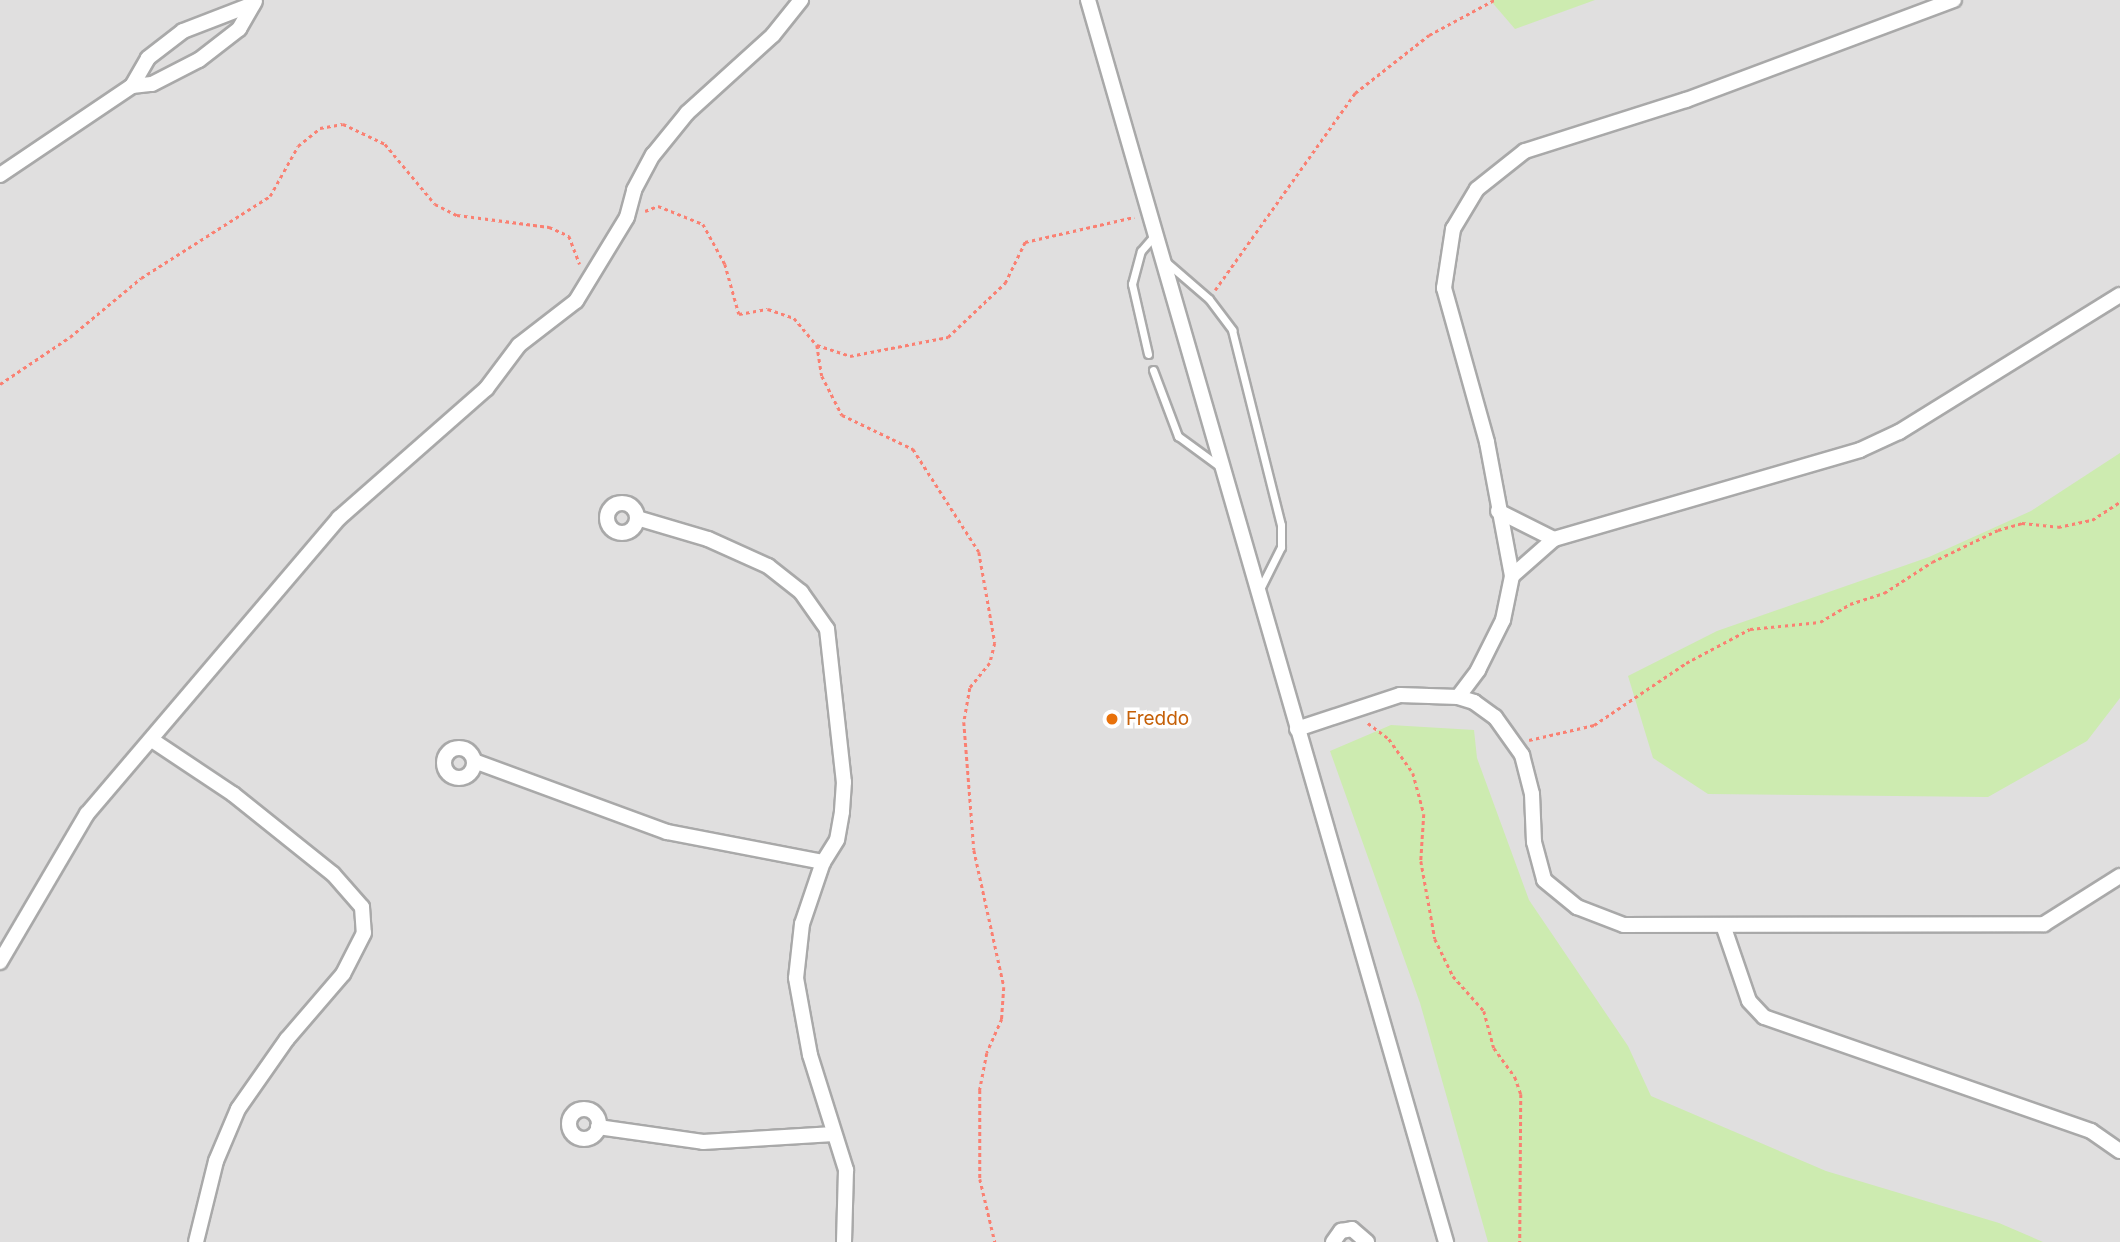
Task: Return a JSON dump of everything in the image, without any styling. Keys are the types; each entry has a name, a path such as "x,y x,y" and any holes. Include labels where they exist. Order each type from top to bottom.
{"street":[{"path":"0,962 87,814 339,518 486,389 519,345 576,300 627,217 634,190 653,155 687,113 773,35 801,0"},
{"path":"1088,0 1220,466 1446,1242"},
{"path":"1458,697 1478,670 1503,620 1512,576 1487,442 1444,288 1453,229 1476,190 1525,151 1711,92 1954,0"},
{"path":"132,86 152,84 199,61 239,29 254,2"},
{"path":"0,175 132,86 148,58 183,31 254,2"},
{"path":"1512,576 1554,539 1860,450 1899,432 2120,295"},
{"path":"1498,511 1554,539"},
{"path":"637,517 708,539 768,566 801,592 827,629 844,782 837,839 823,862 802,925 796,978 810,1055 846,1170 844,1242"},
{"path":"1297,729 1358,705 1400,695 1458,697 1495,717 1522,755 1532,794 1534,842 1544,880 1577,907 1624,925 1724,928 2044,924 2074,909 2120,876"},
{"path":"152,740 233,794 332,874 362,907 365,933 343,974 287,1039 238,1109 216,1161 195,1242"},
{"path":"474,761 667,832 823,862"},
{"path":"1724,928 1749,1001 1764,1017 2091,1131 2120,1151"},
{"path":"598,1127 703,1142 834,1134"},
{"path":"1333,1242 1341,1231 1352,1229 1367,1242"}],"lane":[{"path":"1148,354 1132,284 1142,251 1154,236"},
{"path":"1160,257 1209,299 1232,330 1281,524 1281,547 1257,594"},
{"path":"1153,370 1178,436 1220,466"}],"path":[{"path":"1209,299 1354,93 1429,35 1494,0"},
{"path":"0,384 70,337 141,278 270,196 298,146 320,128 343,124 385,144 435,204 457,215 549,227 569,236 587,284"},
{"path":"627,217 659,206 704,224 725,264 739,314 768,309 794,318 817,345 850,356 948,337 1005,283 1025,242 1084,225 1148,215"},
{"path":"817,345 822,376 832,401 842,415 913,449 979,552 987,589 995,643 990,663 970,688 964,722 974,850 1004,987 1002,1019 987,1053 980,1090 980,1179 995,1242"},
{"path":"1514,743 1594,725 1686,663 1750,629 1820,622 1850,604 1884,593 1932,562 1998,530 2022,523 2058,527 2092,520 2120,502"},
{"path":"1358,705 1364,719 1390,740 1413,773 1424,814 1421,862 1435,939 1453,976 1484,1011 1494,1048 1515,1077 1521,1094 1520,1242"}],"shaded area":[{"path":"0,0 2120,0 2120,1242 0,1242"}],"green space":[{"path":"1490,0 1595,0 1515,29"},
{"path":"2120,453 2120,698 2087,741 1988,797 1708,794 1653,758 1628,676 1717,631 1929,557 2031,511"},
{"path":"1391,725 1474,730 1477,758 1529,900 1628,1046 1651,1096 1826,1171 1999,1223 2043,1242 1488,1242 1420,1003 1330,751"}],"place":[{"name":"Freddo","path":"1112,719"}]}
